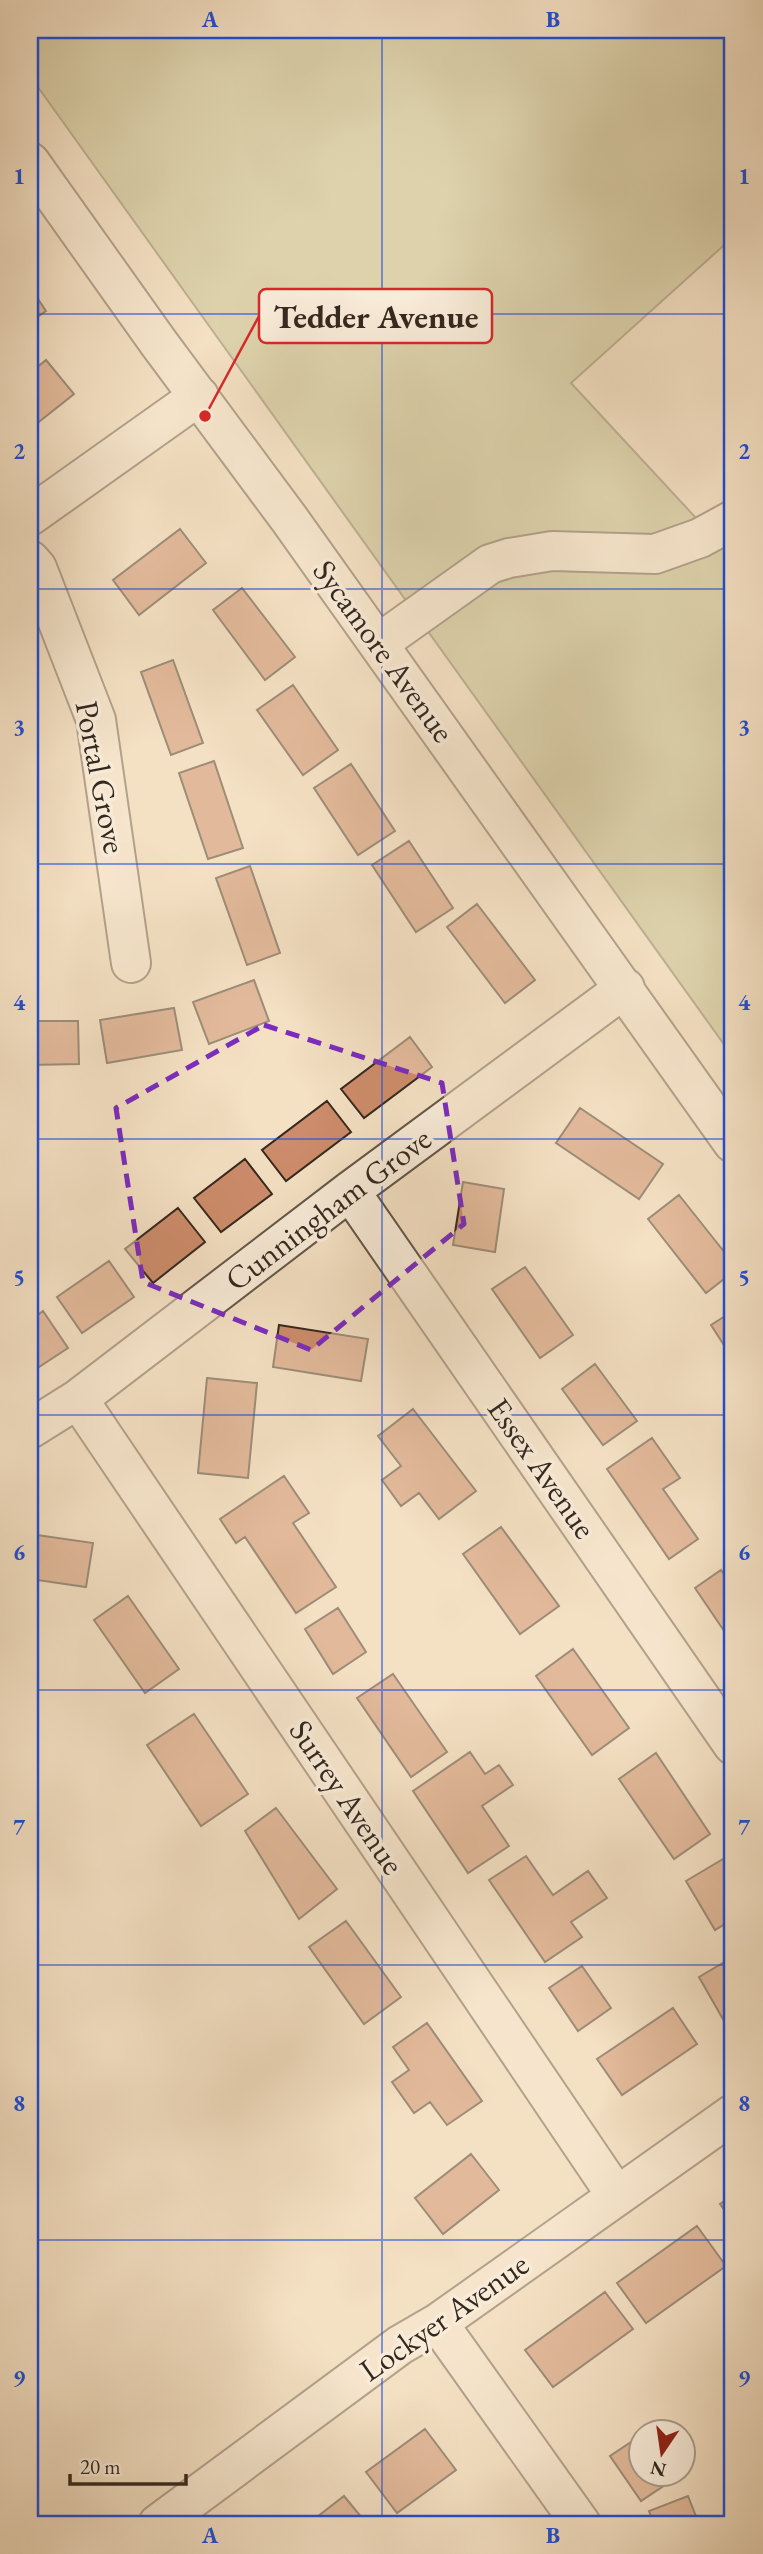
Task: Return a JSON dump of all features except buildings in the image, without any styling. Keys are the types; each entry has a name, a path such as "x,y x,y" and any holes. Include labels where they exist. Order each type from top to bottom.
{"street":[{"name":"Sycamore Avenue","path":"30,162 379,643 733,1143"},
{"path":"30,516 199,396"},
{"path":"379,643 490,564 552,551 655,554 700,538 733,520"},
{"name":"Portal Grove","path":"30,560 37,568 96,720 131,963"},
{"name":"Cunningham Grove","path":"30,1429 78,1399 350,1191 625,988"},
{"name":"Essex Avenue","path":"350,1191 733,1745"},
{"name":"Surrey Avenue","path":"78,1399 615,2196"},
{"name":"Lockyer Avenue","path":"158,2524 400,2345 438,2323 733,2114"},
{"path":"438,2323 581,2524"}],"highlighted area":[{"path":"264,1025 442,1083 464,1224 311,1350 143,1282 116,1108"}],"green space":[{"path":"30,30 733,30 733,237 571,383 733,558 733,1057 30,76"}],"place":[{"name":"Tedder Avenue","path":"205,416"}]}
